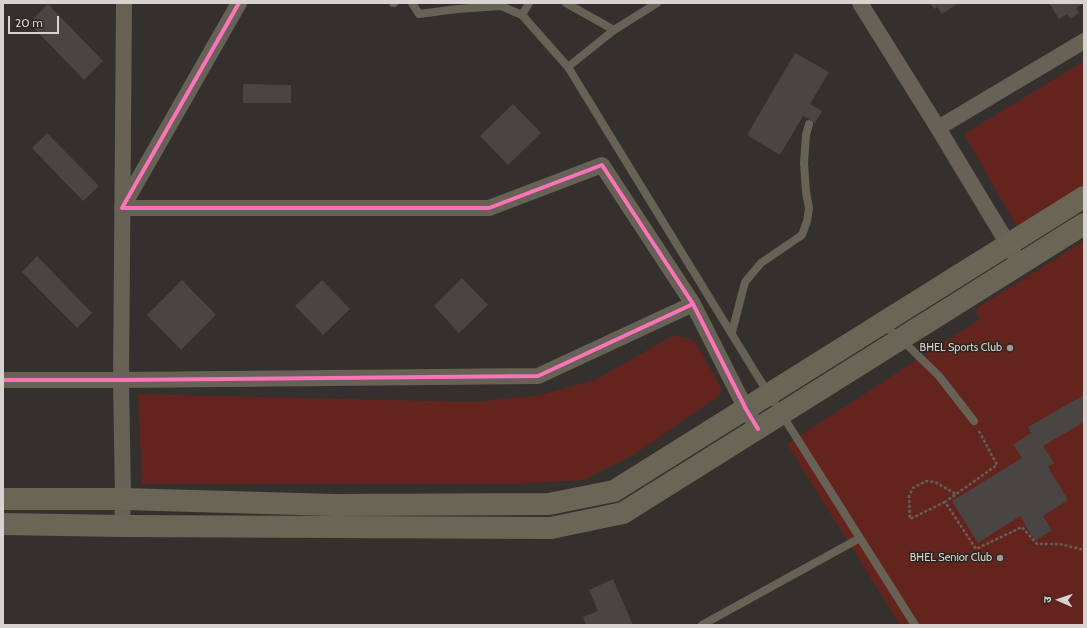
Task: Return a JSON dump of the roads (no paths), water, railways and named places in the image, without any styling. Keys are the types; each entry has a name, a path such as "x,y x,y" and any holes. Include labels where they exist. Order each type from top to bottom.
{"main road":[{"path":"3,499 123,499 335,505 549,504 614,491 1084,197"},
{"path":"3,524 551,528 623,513 1084,224"}],"street":[{"path":"122,526 121,380 124,3"},
{"path":"122,208 239,3"},
{"path":"860,3 1020,264"},
{"path":"938,128 1084,41"},
{"path":"122,208 489,208 602,166 693,304 746,409 758,429"},
{"path":"3,380 538,376 693,304"}],"lane":[{"path":"412,3 419,14 457,9 501,6 522,15 568,67 769,394 915,625"},
{"path":"522,15 529,3"},
{"path":"566,3 614,30"},
{"path":"568,67 614,30 656,3"},
{"path":"732,332 745,282 761,263 802,235 807,222 809,208 806,192 804,163 806,135 809,124"},
{"path":"882,324 901,339 939,376 974,422"},
{"path":"702,625 860,538"}],"place":[{"name":"BHEL Sports Club","path":"1010,348"},
{"name":"BHEL Senior Club","path":"1000,558"}]}
